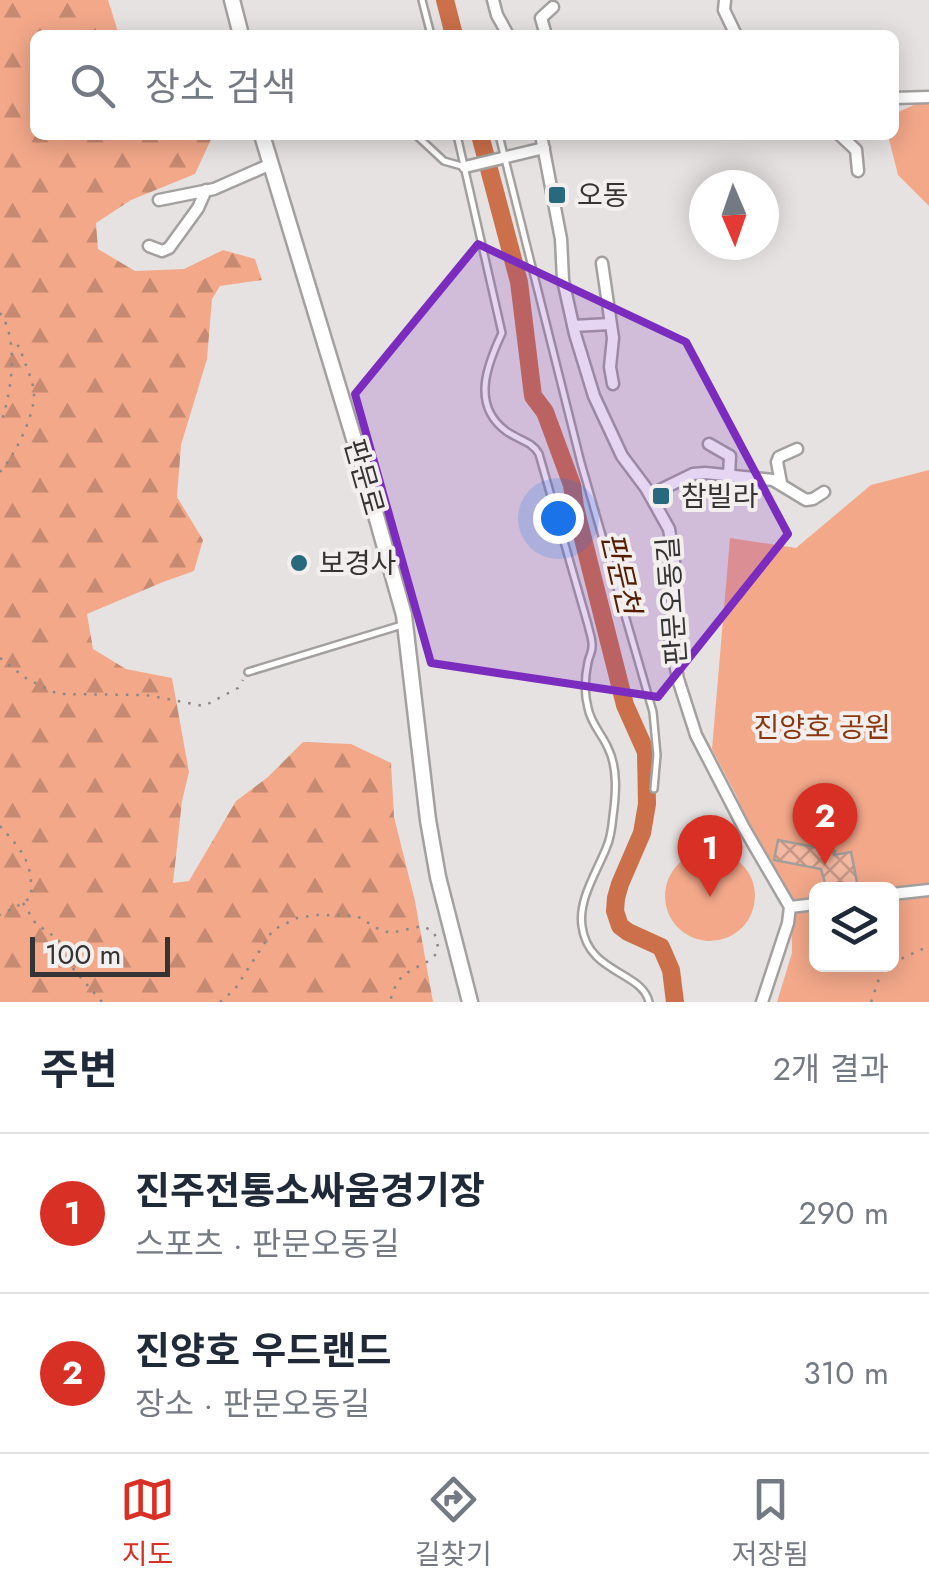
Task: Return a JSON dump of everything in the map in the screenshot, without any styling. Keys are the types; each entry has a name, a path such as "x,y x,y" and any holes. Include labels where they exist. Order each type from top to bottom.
{"street":[{"path":"232,0 240,30"},
{"path":"492,0 505,30"},
{"path":"725,0 724,10 734,30"},
{"path":"545,30 542,14 553,6"},
{"path":"899,98 929,97"},
{"name":"판문로","path":"263,140 361,462 404,624 438,877 470,1002"},
{"name":"판문오동길","path":"542,140 573,326 601,411 622,456 669,529 674,560 670,636 678,679 696,736 790,907"},
{"path":"845,140 856,150 858,171"},
{"path":"465,167 544,148"},
{"path":"159,200 206,190 270,164"},
{"path":"149,246 162,251 169,248 206,190"},
{"path":"602,263 614,384"},
{"path":"573,326 610,324"},
{"path":"709,444 730,456 729,476"},
{"path":"780,484 779,457 797,449"},
{"path":"650,496 693,474 773,480 806,500 824,492"},
{"path":"899,893 929,890"},
{"path":"762,1002 790,907 809,905"}],"lane":[{"path":"422,0 430,30"},
{"path":"421,140 444,161 465,167"},
{"path":"458,140 502,334 488,362 486,403 506,431 534,446 539,454 588,624 592,647 586,677 588,707 594,728 607,744 614,762 610,841 586,898 582,927 592,952 610,969 642,986 649,1002"},
{"path":"500,140 581,463 653,712 657,755 654,788"},
{"path":"248,672 404,624"}],"path":[{"path":"0,313 10,341 11,373 0,425"},
{"path":"0,472 27,428 34,395 20,347 10,341"},
{"path":"0,658 27,679 58,694 146,695 204,706 238,688 248,672"},
{"path":"0,826 26,855 32,882 31,896 0,915"},
{"path":"23,903 36,924 58,939 74,970 102,1002"},
{"path":"220,1002 235,989 273,930 297,918 316,915 357,916 391,933 422,926 433,931 438,940 437,952 432,960 402,977 390,1002"},
{"path":"899,960 929,946"},
{"path":"871,1002 881,972"}],"highlighted area":[{"path":"478,244 686,342 788,534 658,697 431,663 355,394"}],"green space":[{"path":"0,0 108,0 117,30 30,30 30,140 211,140 195,174 131,200 96,223 98,249 135,271 184,269 223,250 255,259 262,280 220,286 212,299 207,359 181,445 177,497 203,540 194,571 87,614 93,649 126,669 172,678 189,772 173,883 189,881 236,801 268,777 303,742 351,744 391,763 394,817 415,901 433,1002 0,1002"},
{"path":"929,98 929,206 898,175 889,140 899,140 899,112"},
{"name":"진양호 공원","path":"929,470 929,1002 777,1002 792,953 791,904 756,842 712,749 730,538 796,548 871,485"},
{"path":"710,851 727,854 742,864 752,879 752,913 742,928 727,938 710,941 693,938 678,928 668,913 665,896 668,879 678,864 693,854"}],"building":[{"path":"778,840 835,851 834,855 851,852 857,882 825,882 821,869 774,860"}],"waterway":[{"name":"판문천","path":"445,0 453,30"},
{"name":"판문천","path":"481,140 519,282 533,396 545,412 572,485 625,705 646,752 647,804 642,833 620,884 615,911 620,926 661,947 671,970 675,1002"}],"place":[{"name":"오동","path":"557,195"},
{"name":"참빌라","path":"661,496"},
{"name":"보경사","path":"299,563"},
{"name":"진양호 우드랜드","path":"825,865"},
{"name":"진주전통소싸움경기장","path":"710,897"}]}
